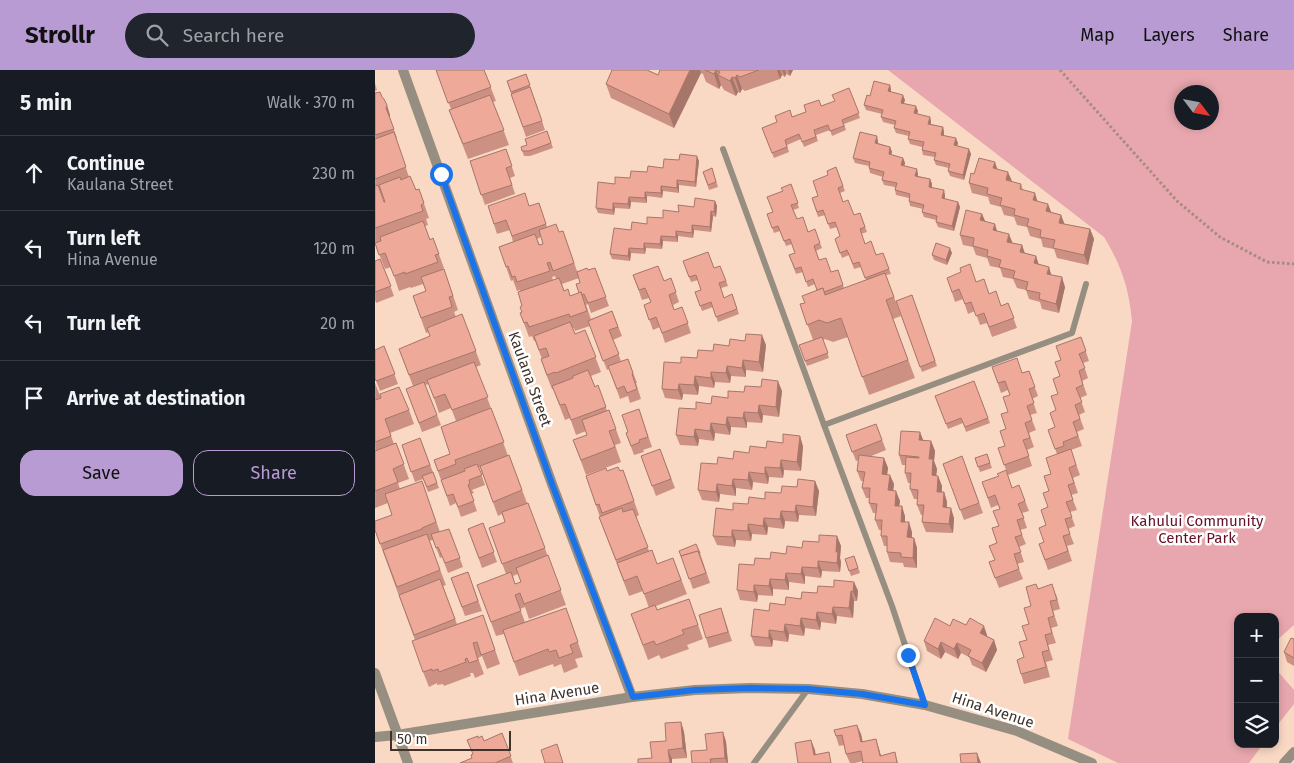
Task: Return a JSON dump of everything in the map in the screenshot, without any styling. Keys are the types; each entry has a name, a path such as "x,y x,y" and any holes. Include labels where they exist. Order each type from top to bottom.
{"street":[{"name":"Kaulana Street","path":"403,70 552,484 633,697"},
{"path":"375,673 408,763"},
{"name":"Hina Avenue","path":"375,737 633,697 695,690 750,688 808,689 862,694 925,705 1017,731 1092,763"},
{"path":"1284,763 1294,752"}],"lane":[{"path":"723,149 892,606 925,705"},
{"path":"824,425 1072,333 1086,284"},
{"path":"754,763 808,689"}],"path":[{"path":"1060,70 1177,201 1220,237 1267,262 1294,264"}],"green space":[{"name":"Kahului Community Center Park","path":"888,70 1294,70 1294,625 1279,638 1279,613 1234,613 1234,748 1260,748 1249,763 1118,763 1068,739 1132,321 1129,298 1115,257 1104,237"},
{"path":"1279,673 1294,690 1294,704 1279,723"}],"building":[{"path":"436,70 484,70 491,87 448,103"},
{"path":"612,70 647,70 658,75 660,70 690,70 669,114 606,84"},
{"path":"705,70 716,70 714,74"},
{"path":"716,70 759,70 740,77 737,75 735,78 732,77 730,81 718,75 720,72"},
{"path":"526,74 530,85 511,92 507,81"},
{"path":"874,81 890,85 888,91 903,95 901,103 916,106 914,113 930,117 928,124 943,127 941,135 956,138 954,145 969,149 963,175 948,171 950,164 934,160 936,153 922,150 924,142 908,139 910,132 894,128 896,121 881,117 883,110 864,105 867,95 870,96"},
{"path":"530,87 542,121 523,127 511,94"},
{"path":"849,88 859,113 842,120 844,126 830,131 828,125 814,130 816,137 802,142 799,134 785,140 787,147 772,153 762,128 777,122 775,116 790,110 792,117 806,112 804,105 819,100 821,106 835,101 832,95"},
{"path":"380,92 387,105 386,108 394,129 375,135 375,93"},
{"path":"490,95 504,130 463,144 449,110"},
{"path":"547,131 551,143 529,151 522,151 521,147 527,145 525,139"},
{"path":"394,132 406,167 375,179 375,139"},
{"path":"860,132 877,136 875,143 890,147 889,154 903,158 901,165 917,169 915,176 930,179 929,187 944,190 942,198 958,202 952,226 936,222 937,216 922,212 924,205 909,201 910,194 895,190 897,183 882,180 884,172 869,168 870,162 853,158"},
{"path":"506,149 512,166 506,168 512,185 481,195 470,161"},
{"path":"680,154 697,156 695,182 677,180 677,188 661,186 661,193 645,192 645,198 629,197 628,204 613,203 613,210 596,208 598,182 615,184 615,177 630,178 631,171 647,172 648,166 663,168 664,159 679,160"},
{"path":"979,158 995,162 993,168 1008,172 1006,180 1021,184 1020,189 1035,193 1033,200 1048,204 1046,211 1061,215 1059,223 1090,229 1084,255 1053,248 1055,240 1040,237 1041,230 1027,226 1029,219 1014,215 1015,209 1000,205 1002,198 987,194 988,188 969,183 971,173 974,174"},
{"path":"836,167 843,186 838,188 843,202 848,200 854,215 860,213 865,227 860,229 865,244 871,241 876,255 883,253 889,269 865,278 859,262 853,264 847,250 840,253 835,239 840,236 835,222 828,224 823,210 817,212 812,198 818,196 813,181 828,175 827,171"},
{"path":"712,168 716,182 708,185 703,172"},
{"path":"410,176 416,190 419,189 424,203 421,205 423,211 375,228 375,186 378,185 385,202 379,185 400,177 401,180"},
{"path":"791,184 798,203 791,205 797,219 803,217 808,232 815,229 820,243 814,246 819,260 826,258 831,272 838,270 843,285 824,292 823,288 817,290 813,279 806,282 801,267 795,269 789,255 795,253 790,239 784,241 778,226 772,228 767,214 773,212 767,197 783,191 781,188"},
{"path":"525,193 529,206 539,203 546,224 512,236 506,220 494,224 488,206"},
{"path":"695,198 715,201 714,212 711,211 710,227 692,225 692,233 676,231 676,237 661,236 660,244 644,243 644,249 629,248 628,256 610,254 614,228 631,230 632,222 647,224 647,217 663,218 663,210 679,212 678,205 694,207"},
{"path":"966,210 982,214 980,220 995,224 993,230 1009,234 1007,242 1022,245 1020,252 1036,256 1034,263 1049,267 1047,274 1062,277 1056,304 1039,299 1040,293 1026,290 1028,282 1013,278 1015,271 999,267 1001,260 987,256 988,250 973,246 974,238 960,235"},
{"path":"423,221 430,240 433,238 439,254 435,255 438,262 394,276 385,253 379,255 375,243 381,241 380,237"},
{"path":"556,224 559,232 563,231 574,263 553,271 550,262 547,263 550,271 517,282 515,276 512,277 508,266 506,267 499,247 535,234 539,245 543,244 539,230"},
{"path":"936,243 950,248 946,260 932,255"},
{"path":"708,252 714,268 720,266 726,281 719,283 724,298 732,294 737,309 716,317 711,302 700,306 695,292 701,290 696,275 689,277 683,261"},
{"path":"380,259 391,286 375,292 375,261"},
{"path":"970,264 976,282 984,279 989,294 996,291 1001,306 1008,303 1014,318 989,327 984,313 976,316 971,302 965,304 959,289 952,292 947,278 961,272 960,268"},
{"path":"658,266 664,281 671,278 676,292 669,295 674,310 682,307 688,323 662,333 656,317 649,320 644,305 651,302 645,288 639,290 633,275"},
{"path":"587,268 588,270 595,268 606,297 588,303 584,294 579,293 576,284 580,283 577,272"},
{"path":"444,269 453,296 449,297 452,307 421,318 413,296 426,291 421,277"},
{"path":"885,273 894,297 886,300 908,360 862,377 841,318 827,323 819,320 807,325 800,304 805,303 802,296 823,288 825,295"},
{"path":"559,278 564,291 568,289 570,296 581,292 587,311 570,317 569,314 529,327 527,322 524,323 520,313 522,312 520,307 522,306 518,292"},
{"path":"912,295 935,361 920,367 896,301"},
{"path":"612,311 618,327 609,330 619,354 603,361 588,321"},
{"path":"462,314 476,351 409,375 399,349 430,336 427,328"},
{"path":"570,322 575,334 585,330 596,357 547,375 541,359 549,356 546,348 539,350 534,336"},
{"path":"746,334 762,335 759,362 743,360 742,368 727,366 726,373 711,372 711,378 695,376 694,385 679,384 678,390 662,389 664,362 681,363 681,357 697,358 698,350 713,351 714,344 729,346 730,339 745,341"},
{"path":"822,337 828,353 805,361 799,345"},
{"path":"1081,337 1086,351 1079,354 1085,368 1079,371 1083,385 1076,388 1082,402 1075,405 1080,419 1073,422 1078,436 1063,442 1064,446 1055,449 1048,430 1055,427 1050,413 1056,410 1051,396 1058,394 1053,379 1060,376 1055,362 1061,360 1056,346"},
{"path":"384,346 395,374 376,381 375,350"},
{"path":"1017,358 1022,373 1029,371 1035,387 1029,389 1034,403 1027,406 1032,420 1025,423 1030,438 1023,440 1029,456 1004,465 998,448 1005,446 1000,431 1006,429 1001,414 1008,412 1003,397 1010,395 1005,381 998,383 992,367"},
{"path":"628,359 637,389 627,393 624,386 617,389 608,366"},
{"path":"474,362 488,397 452,410 445,394 434,398 427,380"},
{"path":"588,370 595,387 598,385 606,407 571,420 565,404 560,405 552,386"},
{"path":"762,379 778,381 776,407 759,405 758,413 744,412 743,418 727,417 726,425 711,423 710,431 695,429 694,437 676,435 679,408 696,409 696,402 711,404 712,396 728,398 728,391 744,392 745,386 761,387"},
{"path":"974,381 988,418 965,427 961,418 946,424 935,396"},
{"path":"424,382 437,415 419,423 406,389"},
{"path":"399,387 409,410 385,419 391,436 375,442 375,400 381,398 380,394"},
{"path":"491,408 504,442 455,460 456,464 438,471 434,460 450,454 441,427"},
{"path":"639,409 648,437 639,440 640,442 631,446 622,415"},
{"path":"609,410 616,429 609,431 615,447 581,460 573,440 587,435 582,420"},
{"path":"876,424 882,440 852,452 846,435"},
{"path":"901,431 920,432 919,440 931,441 929,459 933,459 932,475 938,476 937,492 944,492 943,507 951,508 949,524 922,522 924,505 917,505 918,490 910,489 911,473 905,473 906,457 919,457 899,455"},
{"path":"783,434 800,436 797,462 781,460 780,468 765,467 765,474 749,472 748,480 733,479 732,486 717,484 716,492 698,490 701,463 717,464 718,457 733,459 734,451 749,453 750,446 766,448 767,441 783,443"},
{"path":"420,438 430,465 411,472 402,445"},
{"path":"396,443 404,464 393,469 398,482 375,491 375,451"},
{"path":"660,449 671,479 652,486 641,456"},
{"path":"1071,449 1076,465 1069,468 1074,483 1068,485 1073,500 1066,502 1072,517 1065,519 1070,534 1063,536 1068,551 1045,560 1039,544 1044,542 1039,528 1046,525 1041,510 1048,507 1043,493 1049,491 1044,476 1051,474 1046,458"},
{"path":"987,454 990,463 978,467 975,458"},
{"path":"509,455 522,490 493,502 480,466"},
{"path":"859,455 884,458 882,474 890,475 888,490 896,491 895,506 902,506 901,522 909,522 907,537 914,538 913,558 901,557 901,553 887,552 887,536 881,536 882,520 875,520 877,504 869,503 870,488 862,488 865,472 857,471"},
{"path":"962,456 979,503 960,510 943,464"},
{"path":"477,464 482,475 469,480 470,484 468,485 474,501 458,507 453,494 447,496 441,480 465,471 464,469"},
{"path":"618,467 620,471 623,470 634,501 602,513 599,504 596,505 586,476 606,468 607,471"},
{"path":"1006,470 1012,488 1019,485 1025,501 1018,504 1024,518 1017,520 1022,535 1015,537 1021,552 1014,554 1019,569 995,578 989,562 995,560 989,546 997,543 992,528 999,526 993,511 1000,509 995,495 988,498 982,482 999,476 997,474"},
{"path":"433,472 437,483 427,487 422,476"},
{"path":"798,479 815,481 813,507 796,505 795,512 781,511 780,519 764,518 763,526 748,524 748,531 732,530 732,537 713,536 716,508 733,510 733,503 748,504 749,497 765,499 765,492 781,493 782,486 797,487"},
{"path":"422,481 436,522 380,544 375,530 375,521 392,515 385,494"},
{"path":"528,503 545,548 502,564 489,528 505,522 502,512"},
{"path":"622,508 623,512 633,509 648,547 616,560 599,517"},
{"path":"483,523 494,552 479,558 468,529"},
{"path":"449,529 460,558 445,563 438,547 436,548 431,534"},
{"path":"427,534 440,570 397,587 383,550"},
{"path":"819,535 837,536 837,563 818,561 818,568 802,567 801,574 786,573 785,580 770,579 769,586 754,585 754,592 737,590 739,564 754,565 755,558 770,559 771,552 786,554 787,546 802,548 803,541 819,542"},
{"path":"696,544 700,553 698,551 681,556 679,551"},
{"path":"652,550 657,564 673,558 681,580 644,594 637,576 624,581 617,563"},
{"path":"698,551 706,573 689,579 681,556"},
{"path":"548,555 561,590 524,604 520,593 515,595 521,611 491,622 477,585 511,572 515,584 521,582 516,568"},
{"path":"854,556 858,568 849,571 845,559"},
{"path":"468,572 478,601 462,607 451,578"},
{"path":"440,579 455,619 414,635 399,595"},
{"path":"834,580 854,582 849,608 833,607 832,614 817,612 816,620 801,618 800,626 785,624 784,632 769,630 769,638 751,636 754,609 769,611 770,603 785,605 786,597 801,599 802,592 817,593 818,586 834,587"},
{"path":"1036,584 1038,589 1052,584 1057,600 1050,601 1054,616 1048,618 1052,633 1045,635 1049,650 1042,652 1046,667 1021,674 1017,660 1024,657 1019,642 1027,640 1022,626 1029,624 1024,608 1031,606 1026,587"},
{"path":"689,599 698,625 682,630 684,634 656,645 654,641 643,645 631,614 655,605 657,610"},
{"path":"566,608 578,642 570,645 573,653 559,658 556,650 549,652 548,649 514,662 503,630"},
{"path":"721,608 728,632 706,638 699,615"},
{"path":"483,615 495,650 481,655 477,642 473,643 478,660 469,663 467,658 465,659 466,662 439,672 438,669 432,671 432,669 423,672 412,641"},
{"path":"935,618 950,626 953,619 966,625 970,618 984,626 980,633 994,640 982,663 968,656 971,650 957,643 954,649 941,642 938,649 924,641"},
{"path":"1291,638 1294,639 1294,658 1284,652"},
{"path":"681,722 683,748 668,750 670,763 638,763 638,759 652,758 650,742 666,741 665,723"},
{"path":"857,725 861,742 876,739 880,756 895,752 897,763 862,763 861,751 846,754 842,735 836,736 834,730"},
{"path":"723,732 725,758 710,759 711,763 692,763 691,751 707,750 705,734"},
{"path":"502,733 511,756 495,763 460,763 472,758 471,755 473,754 467,740 482,736 484,741"},
{"path":"811,740 814,755 829,752 831,763 798,763 795,743"},
{"path":"557,744 563,763 545,763 541,750"},
{"path":"977,753 978,763 961,763 960,754"}],"route":[{"path":"441,174 552,484 633,697 695,690 750,688 808,689 862,694 925,705 908,655"}]}
